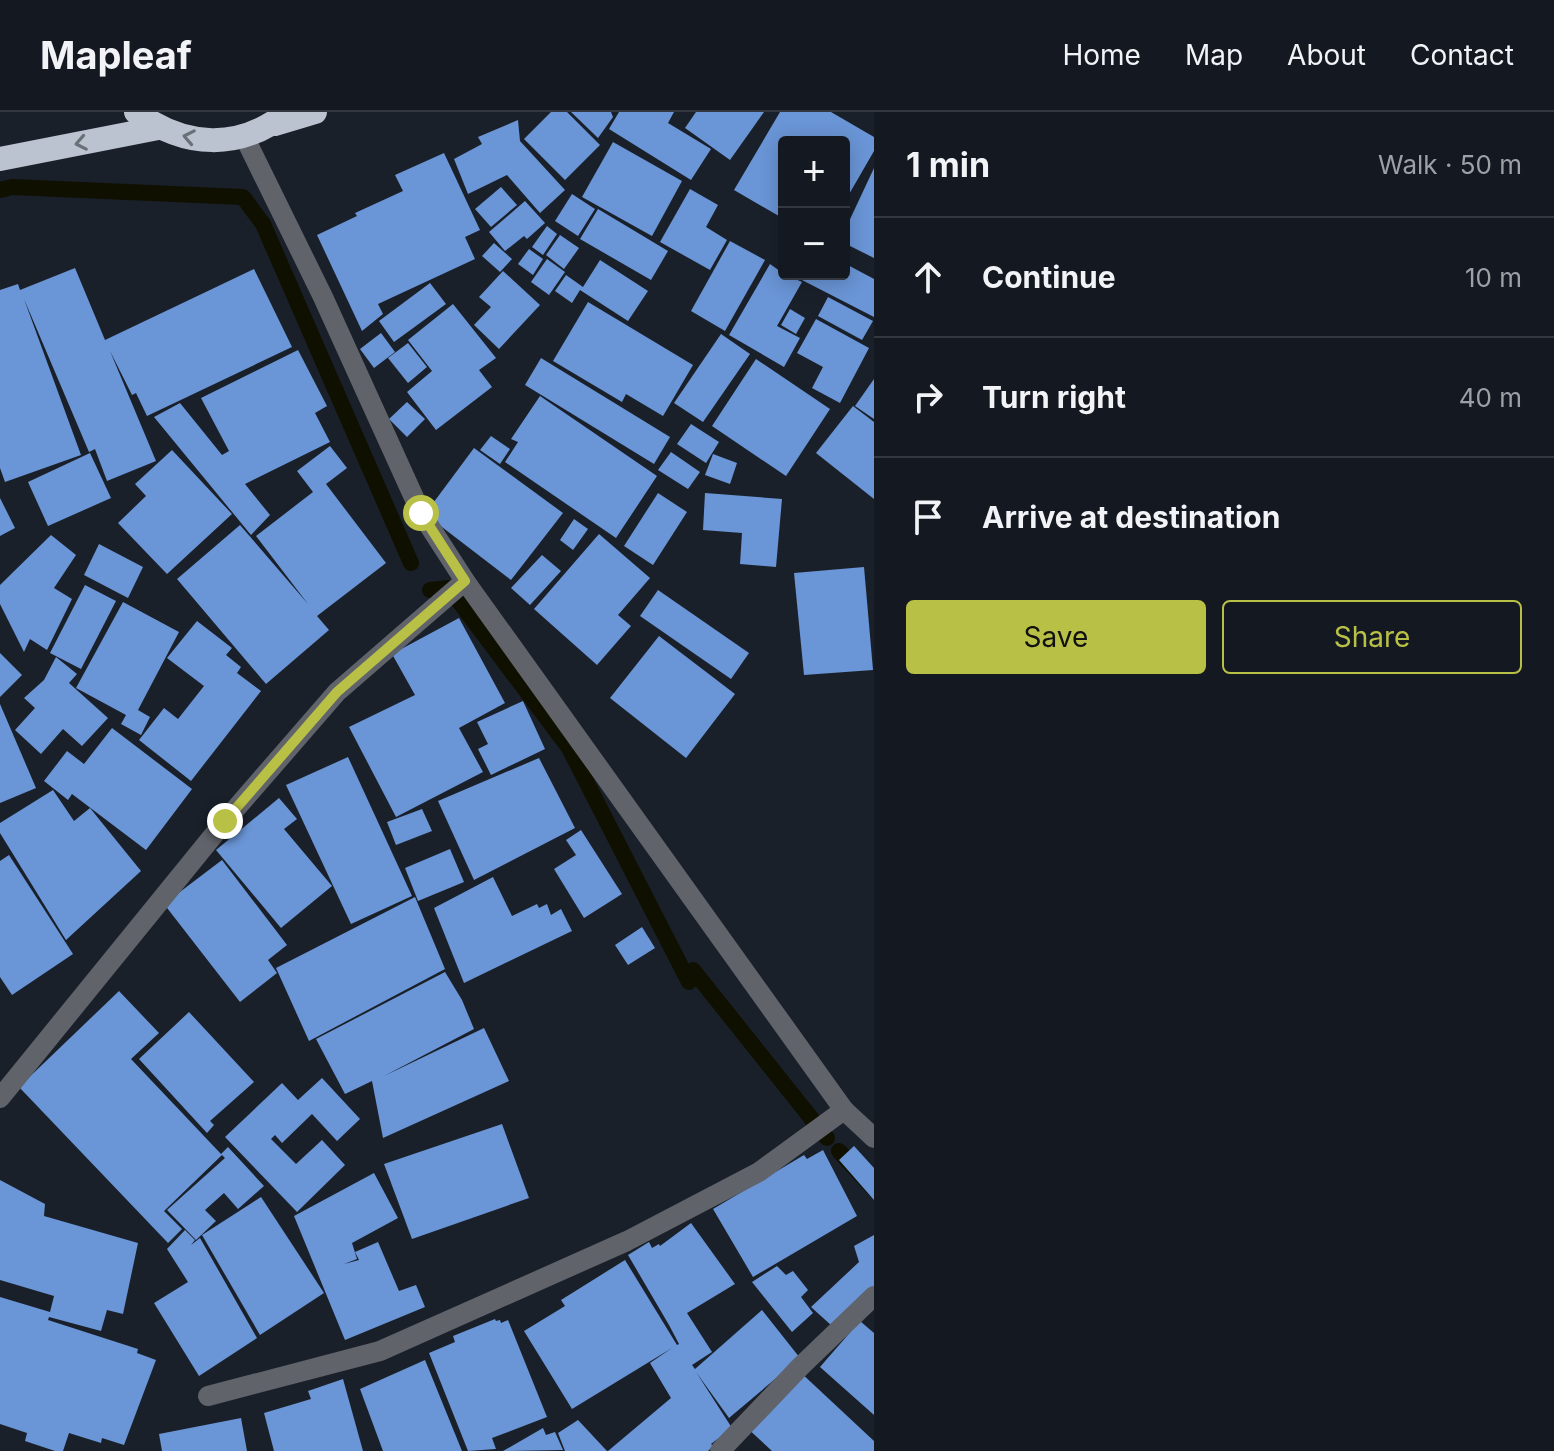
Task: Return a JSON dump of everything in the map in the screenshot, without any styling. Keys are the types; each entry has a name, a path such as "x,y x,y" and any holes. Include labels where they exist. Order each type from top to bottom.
{"highway":[{"path":"136,112 158,128 185,137 216,141 244,136 279,119 315,112"},
{"path":"0,159 158,128"}],"street":[{"path":"244,136 323,297 421,513 465,581 844,1110 874,1138"},
{"path":"0,1098 225,821 337,692 465,581"},
{"path":"208,1396 380,1351 627,1241 759,1172 844,1110"},
{"path":"720,1451 800,1367 874,1296"}],"building":[{"path":"551,112 567,112 600,145 565,180 524,139"},
{"path":"571,112 611,112 613,117 598,138"},
{"path":"619,112 674,112 668,123 711,149 691,180 609,129"},
{"path":"696,112 764,112 730,160 685,128"},
{"path":"780,112 831,112 874,137 874,151 850,193 850,136 778,136 778,216 734,190"},
{"path":"518,120 520,141 565,190 540,213 507,175 468,194 454,159 482,144 478,137"},
{"path":"613,142 682,181 652,236 582,197"},
{"path":"444,153 480,230 465,237 475,259 378,304 383,314 362,331 317,235 403,191 395,175"},
{"path":"874,168 874,258 850,246 850,219"},
{"path":"501,187 517,205 491,227 475,209"},
{"path":"690,189 718,205 706,227 727,240 710,270 660,242"},
{"path":"572,194 595,209 578,236 555,221"},
{"path":"525,201 545,223 527,239 524,236 505,251 489,232"},
{"path":"598,209 668,251 651,280 580,239"},
{"path":"547,226 557,234 543,255 532,247"},
{"path":"560,235 579,248 564,269 546,255"},
{"path":"730,241 765,260 725,331 691,311"},
{"path":"494,243 512,259 500,272 482,256"},
{"path":"529,249 543,259 533,275 518,264"},
{"path":"547,259 565,272 549,295 531,282"},
{"path":"600,260 648,291 628,321 580,290 572,303 555,291 566,275 583,287"},
{"path":"770,264 778,270 778,280 802,282 777,326 800,338 784,367 729,335"},
{"path":"850,266 874,279 874,317 802,280 850,280"},
{"path":"75,268 105,340 254,269 292,347 147,416 136,393 132,395 110,351 156,461 107,481 95,449 89,452 24,299 81,455 5,482 0,468 0,290 18,284 20,290"},
{"path":"503,271 540,305 499,349 474,325 491,307 479,297"},
{"path":"430,283 446,304 394,342 379,321"},
{"path":"828,297 873,321 862,340 818,316"},
{"path":"588,302 693,365 663,416 626,394 622,402 553,361"},
{"path":"453,304 496,358 479,370 492,387 436,430 407,392 432,371 408,340"},
{"path":"790,309 805,318 796,334 781,325"},
{"path":"816,319 869,348 840,403 812,388 823,367 797,353"},
{"path":"381,333 395,352 374,368 360,349"},
{"path":"721,334 750,354 703,422 674,403"},
{"path":"408,343 427,367 408,383 388,358"},
{"path":"298,350 327,406 315,413 330,442 245,484 270,515 251,535 154,417 180,403 222,455 229,451 201,398"},
{"path":"541,358 670,437 654,464 525,385"},
{"path":"756,359 830,409 786,476 712,426"},
{"path":"874,379 874,419 855,406"},
{"path":"540,396 657,476 616,538 505,462 518,442 511,439"},
{"path":"407,402 425,419 407,437 389,419"},
{"path":"853,406 874,422 874,499 816,453"},
{"path":"691,424 719,442 706,463 677,444"},
{"path":"491,436 510,449 500,464 480,450"},
{"path":"330,446 347,468 326,484 386,563 317,616 329,630 266,684 177,579 240,525 308,604 256,536 313,492 297,471"},
{"path":"474,448 563,513 511,580 425,514"},
{"path":"172,450 232,514 167,574 118,523 146,496 135,484"},
{"path":"671,452 700,472 688,489 658,470"},
{"path":"90,453 111,498 48,526 28,482"},
{"path":"713,454 737,463 730,484 705,475"},
{"path":"658,493 687,512 653,565 624,546"},
{"path":"705,493 782,499 776,567 740,564 742,533 703,530"},
{"path":"0,498 15,528 0,536"},
{"path":"574,519 588,529 573,550 560,540"},
{"path":"599,534 650,578 618,615 631,626 597,665 534,609"},
{"path":"51,535 76,555 54,588 72,599 47,650 30,639 24,652 0,604 0,585"},
{"path":"99,544 143,567 128,598 84,575"},
{"path":"542,555 561,571 530,605 511,588"},
{"path":"864,567 873,670 804,675 794,573"},
{"path":"85,585 116,601 81,669 50,653"},
{"path":"658,590 749,653 731,679 640,616"},
{"path":"123,602 179,632 138,710 150,717 141,735 121,724 126,715 76,688"},
{"path":"459,618 505,703 459,728 483,772 396,817 349,727 415,695 392,654"},
{"path":"197,621 232,648 226,655 241,667 237,673 261,691 191,781 139,740 164,708 178,719 204,686 167,658"},
{"path":"659,636 735,694 686,758 610,698"},
{"path":"0,653 22,675 0,697"},
{"path":"56,657 77,674 69,683 108,718 82,746 63,729 41,754 15,730 35,708 24,698 44,680"},
{"path":"523,701 545,749 491,775 478,749 488,744 477,722"},
{"path":"0,704 36,788 0,803"},
{"path":"112,728 192,789 146,850 72,794 68,800 44,781 67,751 84,764"},
{"path":"348,757 412,896 351,924 286,785"},
{"path":"539,758 575,828 474,880 438,801"},
{"path":"53,790 74,821 90,808 141,871 66,940 0,833 0,823"},
{"path":"279,798 297,819 284,829 332,886 281,928 216,850"},
{"path":"422,809 432,831 396,845 387,822"},
{"path":"581,830 622,894 584,918 554,869 576,855 566,840"},
{"path":"450,849 464,882 418,901 405,868"},
{"path":"9,855 73,954 12,995 0,977 0,861"},
{"path":"222,860 287,945 268,960 277,973 240,1002 164,904"},
{"path":"493,877 512,916 537,904 539,908 547,904 551,915 561,909 572,931 464,983 434,908"},
{"path":"415,897 445,969 309,1041 276,968"},
{"path":"642,927 655,948 628,965 615,945"},
{"path":"445,972 462,1000 474,1029 384,1076 484,1028 509,1081 383,1138 372,1081 345,1094 316,1039"},
{"path":"119,991 159,1033 131,1059 221,1154 228,1147 264,1186 238,1209 224,1193 205,1210 216,1221 196,1240 167,1210 225,1158 222,1155 164,1211 182,1229 168,1243 19,1087"},
{"path":"189,1012 254,1082 210,1121 214,1125 207,1133 139,1059"},
{"path":"322,1078 360,1119 337,1141 312,1114 282,1143 275,1135 271,1139 296,1164 322,1140 345,1165 297,1212 225,1137 282,1083 298,1100"},
{"path":"502,1124 529,1198 412,1239 384,1164"},
{"path":"854,1146 874,1168 874,1200 839,1160"},
{"path":"823,1150 857,1216 753,1277 713,1209 804,1155 807,1159"},
{"path":"374,1173 398,1218 352,1243 357,1259 344,1264 359,1260 355,1252 378,1242 399,1291 416,1285 425,1307 345,1340 294,1216"},
{"path":"0,1180 45,1204 44,1216 138,1243 123,1314 107,1310 101,1331 49,1317 48,1320 138,1349 137,1353 156,1360 124,1445 102,1438 101,1443 69,1433 63,1451 55,1451 25,1441 27,1433 0,1424 0,1297 50,1312 54,1296 0,1280"},
{"path":"261,1197 324,1293 260,1335 202,1235"},
{"path":"691,1223 735,1284 687,1313 712,1352 692,1365 695,1369 762,1310 800,1358 729,1418 696,1372 732,1428 711,1444 713,1446 708,1451 608,1451 671,1398 650,1363 672,1348 572,1409 524,1331 565,1306 561,1300 625,1260 679,1344 628,1255 649,1242 652,1248 660,1246"},
{"path":"185,1230 195,1240 191,1245 200,1238 257,1338 199,1376 154,1303 188,1282 167,1249"},
{"path":"874,1235 874,1288 832,1326 811,1307 859,1262 854,1246"},
{"path":"777,1266 786,1275 793,1271 808,1290 801,1297 813,1313 792,1332 752,1282"},
{"path":"495,1319 501,1323 508,1320 547,1417 492,1438 496,1449 468,1451 429,1353 455,1342 453,1336"},
{"path":"860,1321 874,1333 874,1415 820,1367"},
{"path":"425,1360 462,1451 383,1451 360,1389"},
{"path":"799,1371 874,1441 874,1451 772,1451 746,1427"},
{"path":"343,1379 363,1451 274,1451 264,1413 311,1399 308,1391"},
{"path":"241,1418 247,1451 162,1451 159,1434"},
{"path":"578,1420 607,1451 565,1451 558,1433"},
{"path":"543,1428 546,1435 555,1432 563,1450 503,1451"}],"waterway":[{"path":"0,190 12,187 243,197 263,224 411,563"},
{"path":"430,590 449,588 569,748 689,982"},
{"path":"693,970 827,1138"},
{"path":"839,1151 874,1189"}],"route":[{"path":"225,821 337,692 465,581 421,513"}]}
